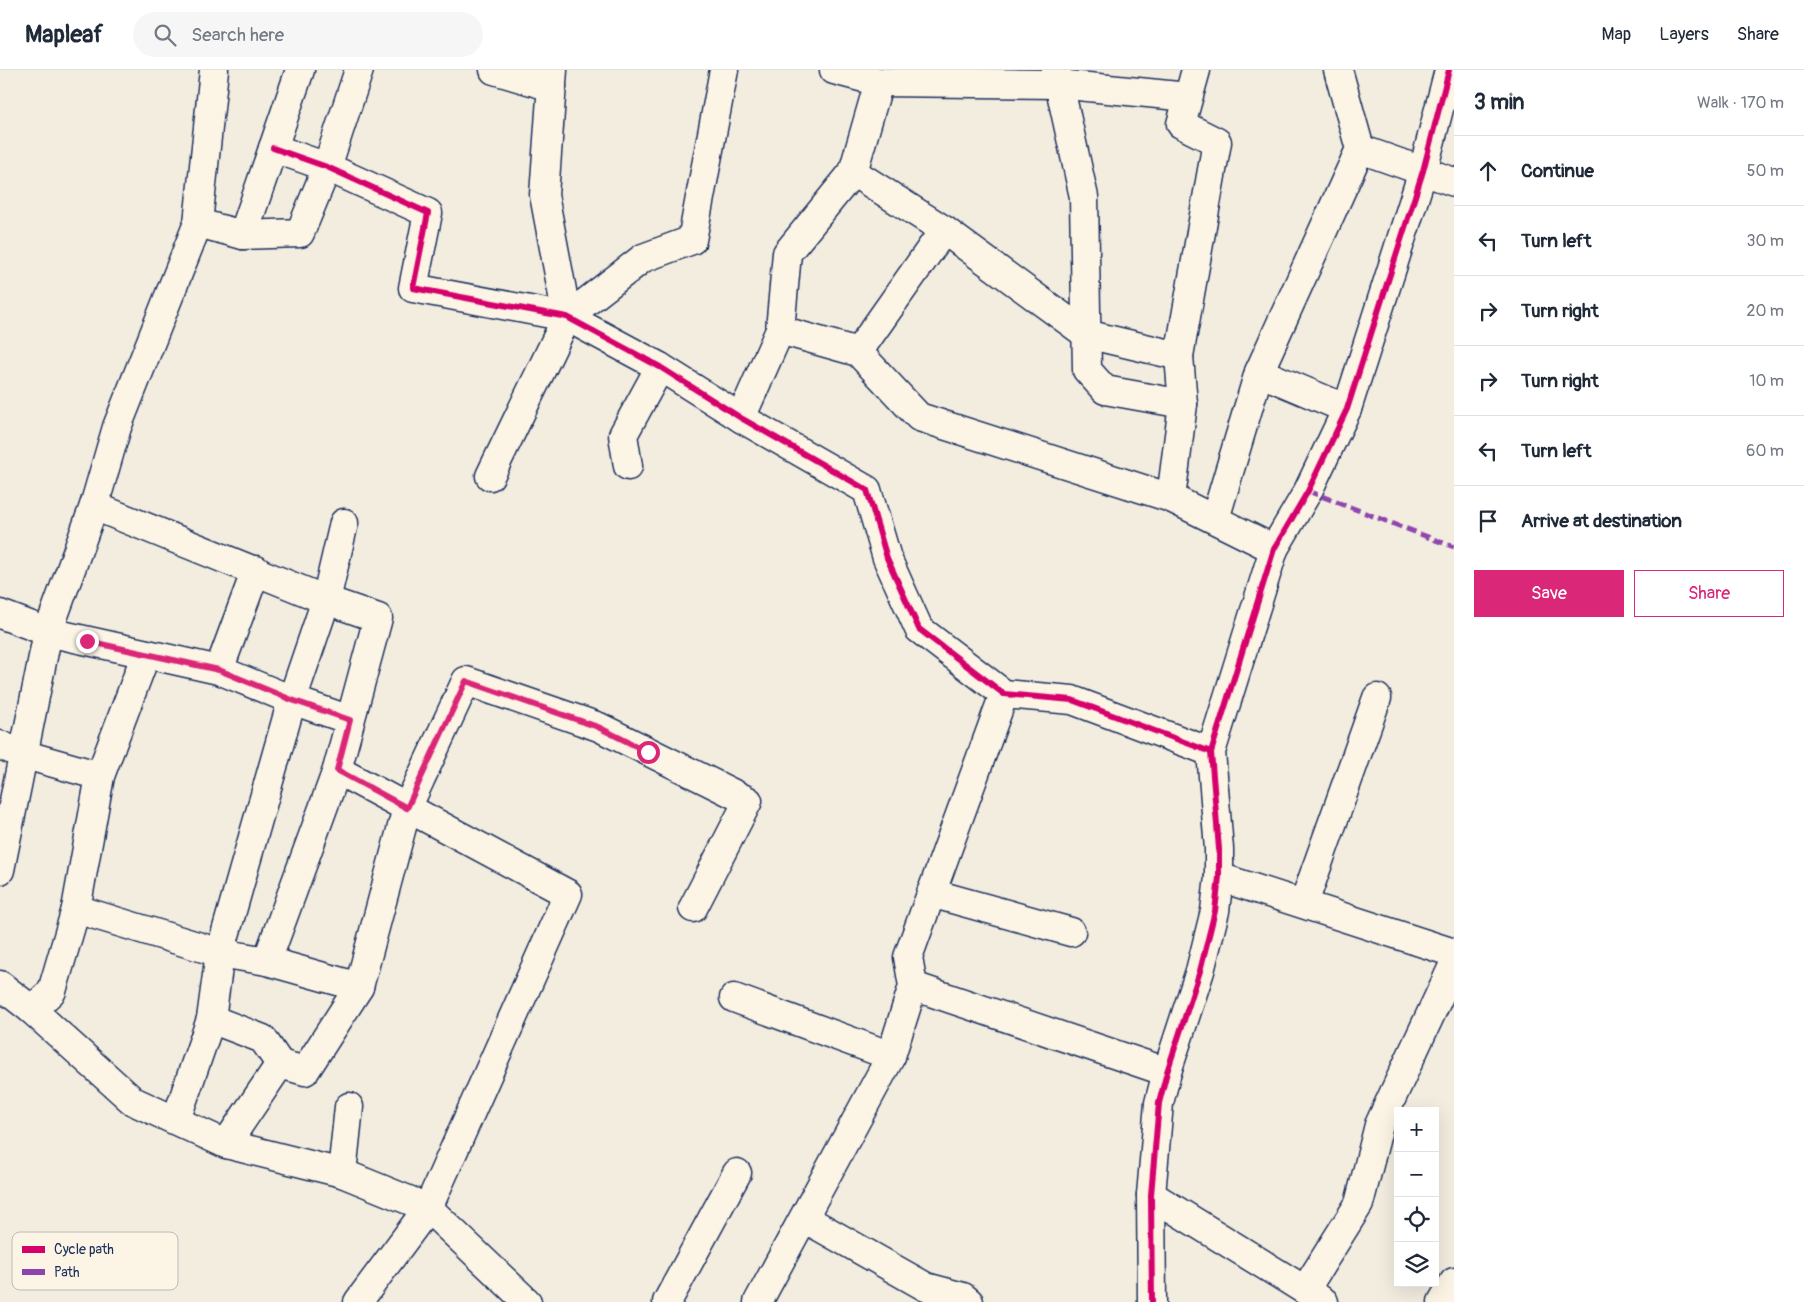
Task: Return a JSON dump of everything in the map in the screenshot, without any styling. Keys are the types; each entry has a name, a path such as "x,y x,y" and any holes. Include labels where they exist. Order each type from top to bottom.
{"street":[{"path":"0,870 11,750 48,632 94,506 117,427 198,223 214,70"},
{"path":"243,235 300,70"},
{"path":"198,223 243,235 300,233 327,167 359,70"},
{"path":"494,70 553,79 544,195 567,317"},
{"path":"490,476 567,317 643,258 692,240 724,70"},
{"path":"834,70 879,82 1057,77 1188,97"},
{"path":"1171,498 1183,404 1180,356 1217,142 1181,124 1196,70"},
{"path":"1215,519 1260,372 1360,149 1338,70"},
{"path":"1152,1302 1151,1195 1159,1103 1167,1072 1200,971 1215,911 1220,877 1220,849 1212,752 1274,549 1308,491 1347,410 1423,171 1449,70"},
{"path":"1057,77 1084,197 1087,370 1105,390 1183,404"},
{"path":"741,418 780,330 786,253 853,172 879,82"},
{"path":"273,148 327,167 428,213 413,288 567,317 660,367 741,418 867,490 887,558 919,629 1004,694 1072,700 1212,752"},
{"path":"1360,149 1454,182"},
{"path":"853,172 944,230 1086,334 1180,356"},
{"path":"858,352 944,230"},
{"path":"780,330 858,352 919,417 1171,498 1274,549"},
{"path":"628,466 623,435 660,367"},
{"path":"1260,372 1347,410"},
{"path":"94,506 256,570 326,600 378,618 337,770 267,961"},
{"path":"176,1120 211,1019 220,953 292,700 326,600 344,523"},
{"path":"219,670 256,570"},
{"path":"0,614 48,632 219,670 292,700 350,720"},
{"path":"32,1010 52,991 76,909 100,776 146,654"},
{"path":"211,1019 263,1039 280,1064 305,1071 359,987 407,808 466,681 598,727 748,801 693,908"},
{"path":"758,1302 891,1056 913,986 908,957 1004,694"},
{"path":"1304,903 1377,698"},
{"path":"11,750 100,776"},
{"path":"337,770 568,894 428,1208 358,1302"},
{"path":"1220,877 1454,953"},
{"path":"931,894 1070,932"},
{"path":"76,909 220,953 267,961 359,987"},
{"path":"1151,1195 1315,1296 1359,1204 1379,1125 1454,964"},
{"path":"0,985 32,1010 133,1101 226,1144 342,1173 428,1208 526,1302"},
{"path":"913,986 1167,1072"},
{"path":"734,998 891,1056"},
{"path":"226,1144 280,1064"},
{"path":"342,1173 349,1107"},
{"path":"667,1302 737,1173"},
{"path":"804,1218 919,1294 963,1297 969,1302"},
{"path":"1442,1302 1454,1282"}],"marked path":[{"path":"1308,491 1454,547"}],"cycle path":[{"path":"1152,1302 1151,1195 1159,1103 1167,1072 1200,971 1215,911 1219,877 1219,849 1211,752 1274,549 1308,491 1347,409 1423,171 1449,70"},
{"path":"273,148 327,167 428,213 413,288 567,317 660,367 741,418 867,490 887,558 919,629 1004,694 1072,700 1211,752"}],"route":[{"path":"87,641 219,670 292,700 350,720 337,770 407,808 466,681 598,727 648,752"}]}
